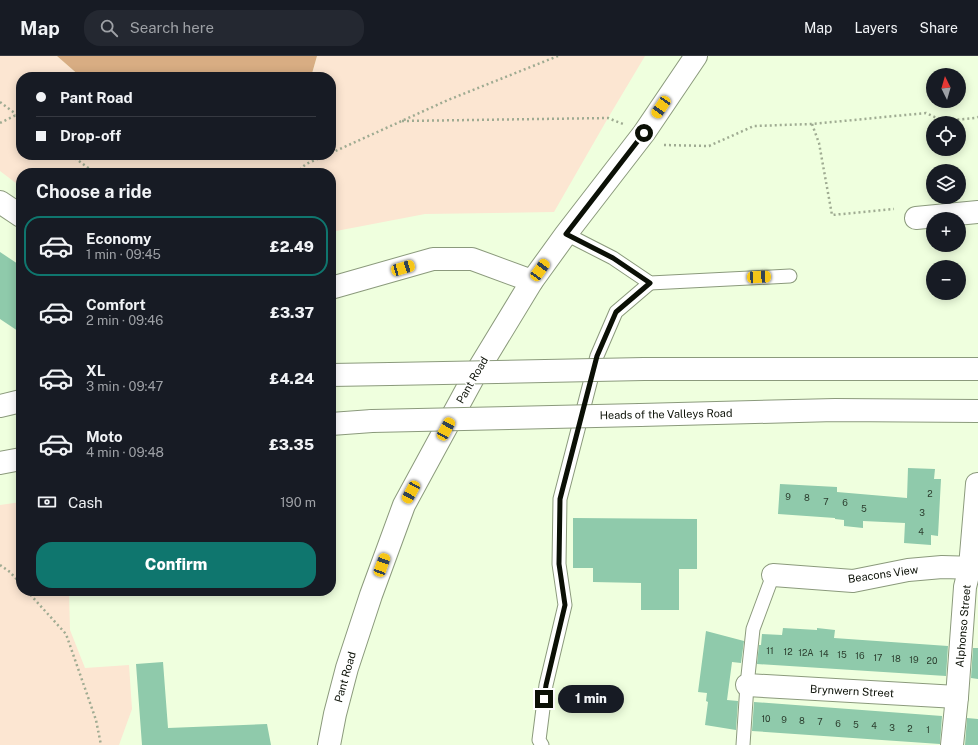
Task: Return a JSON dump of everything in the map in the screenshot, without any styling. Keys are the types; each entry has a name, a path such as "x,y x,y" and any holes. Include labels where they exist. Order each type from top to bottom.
{"main road":[{"name":"Pant Road","path":"329,745 335,714 347,668 371,595 404,505 473,378 532,281 566,234 644,133 696,56"},
{"path":"0,202 16,213"},
{"path":"916,218 978,212"},
{"path":"336,287 434,259 472,259 532,281"},
{"path":"336,375 644,369 978,369"},
{"path":"0,406 16,402"},
{"name":"Heads of the Valleys Road","path":"336,424 372,421 835,410 978,411"},
{"path":"0,463 16,460"},
{"name":"Alphonso Street","path":"952,745 965,587 974,568 977,483"},
{"name":"Beacons View","path":"773,575 853,581 908,570 942,567 974,568"},
{"name":"Brynwern Street","path":"748,685 957,697"}],"lane":[{"path":"566,234 613,258 650,283 790,276"},
{"path":"542,745 539,740 546,685 565,605 559,564 560,499 597,356 616,312 650,283"},
{"path":"743,745 754,629 773,575"}],"path":[{"path":"336,151 448,100 558,56"},
{"path":"0,102 16,115 0,123"},
{"path":"402,121 608,118 644,133 659,145 709,146 754,126 812,124 926,113 943,121 978,117"},
{"path":"812,124 819,143 832,215 896,209"},
{"path":"78,160 88,168"},
{"path":"302,168 315,160"},
{"path":"0,565 16,579"},
{"path":"32,596 66,634 96,720 101,745"}],"shaded area":[{"path":"0,56 57,56 75,72 16,72 16,160 336,160 336,72 312,72 317,56 645,56 554,212 425,214 336,231 336,168 16,168 16,183 0,171"},
{"path":"57,56 317,56 312,72 75,72"},
{"path":"16,503 16,596 69,596 70,630 85,668 129,665 132,709 119,745 0,745 0,505"}],"building":[{"path":"0,252 16,263 16,330 0,319"},
{"path":"908,468 935,469 934,479 941,479 938,536 931,535 931,545 904,543 905,523 863,521 863,528 844,526 844,520 835,518 778,514 780,484 837,487 837,492 907,498"},
{"path":"573,518 697,519 697,569 679,569 679,610 641,610 641,583 593,582 593,568 573,568"},
{"path":"783,628 817,630 817,628 835,630 834,638 948,646 946,676 757,664 762,634 782,635"},
{"path":"706,631 744,641 741,663 732,662 727,700 738,701 736,730 705,725 708,702 706,701 707,693 698,692"},
{"path":"973,648 978,648 978,679 971,678"},
{"path":"163,662 168,728 267,724 271,745 142,745 136,664"},
{"path":"754,702 942,716 940,744 752,731"},
{"path":"967,718 978,719 978,745 965,745"}],"route":[{"path":"544,699 565,605 559,564 560,499 597,356 616,312 650,283 613,258 566,234 644,133"}]}
